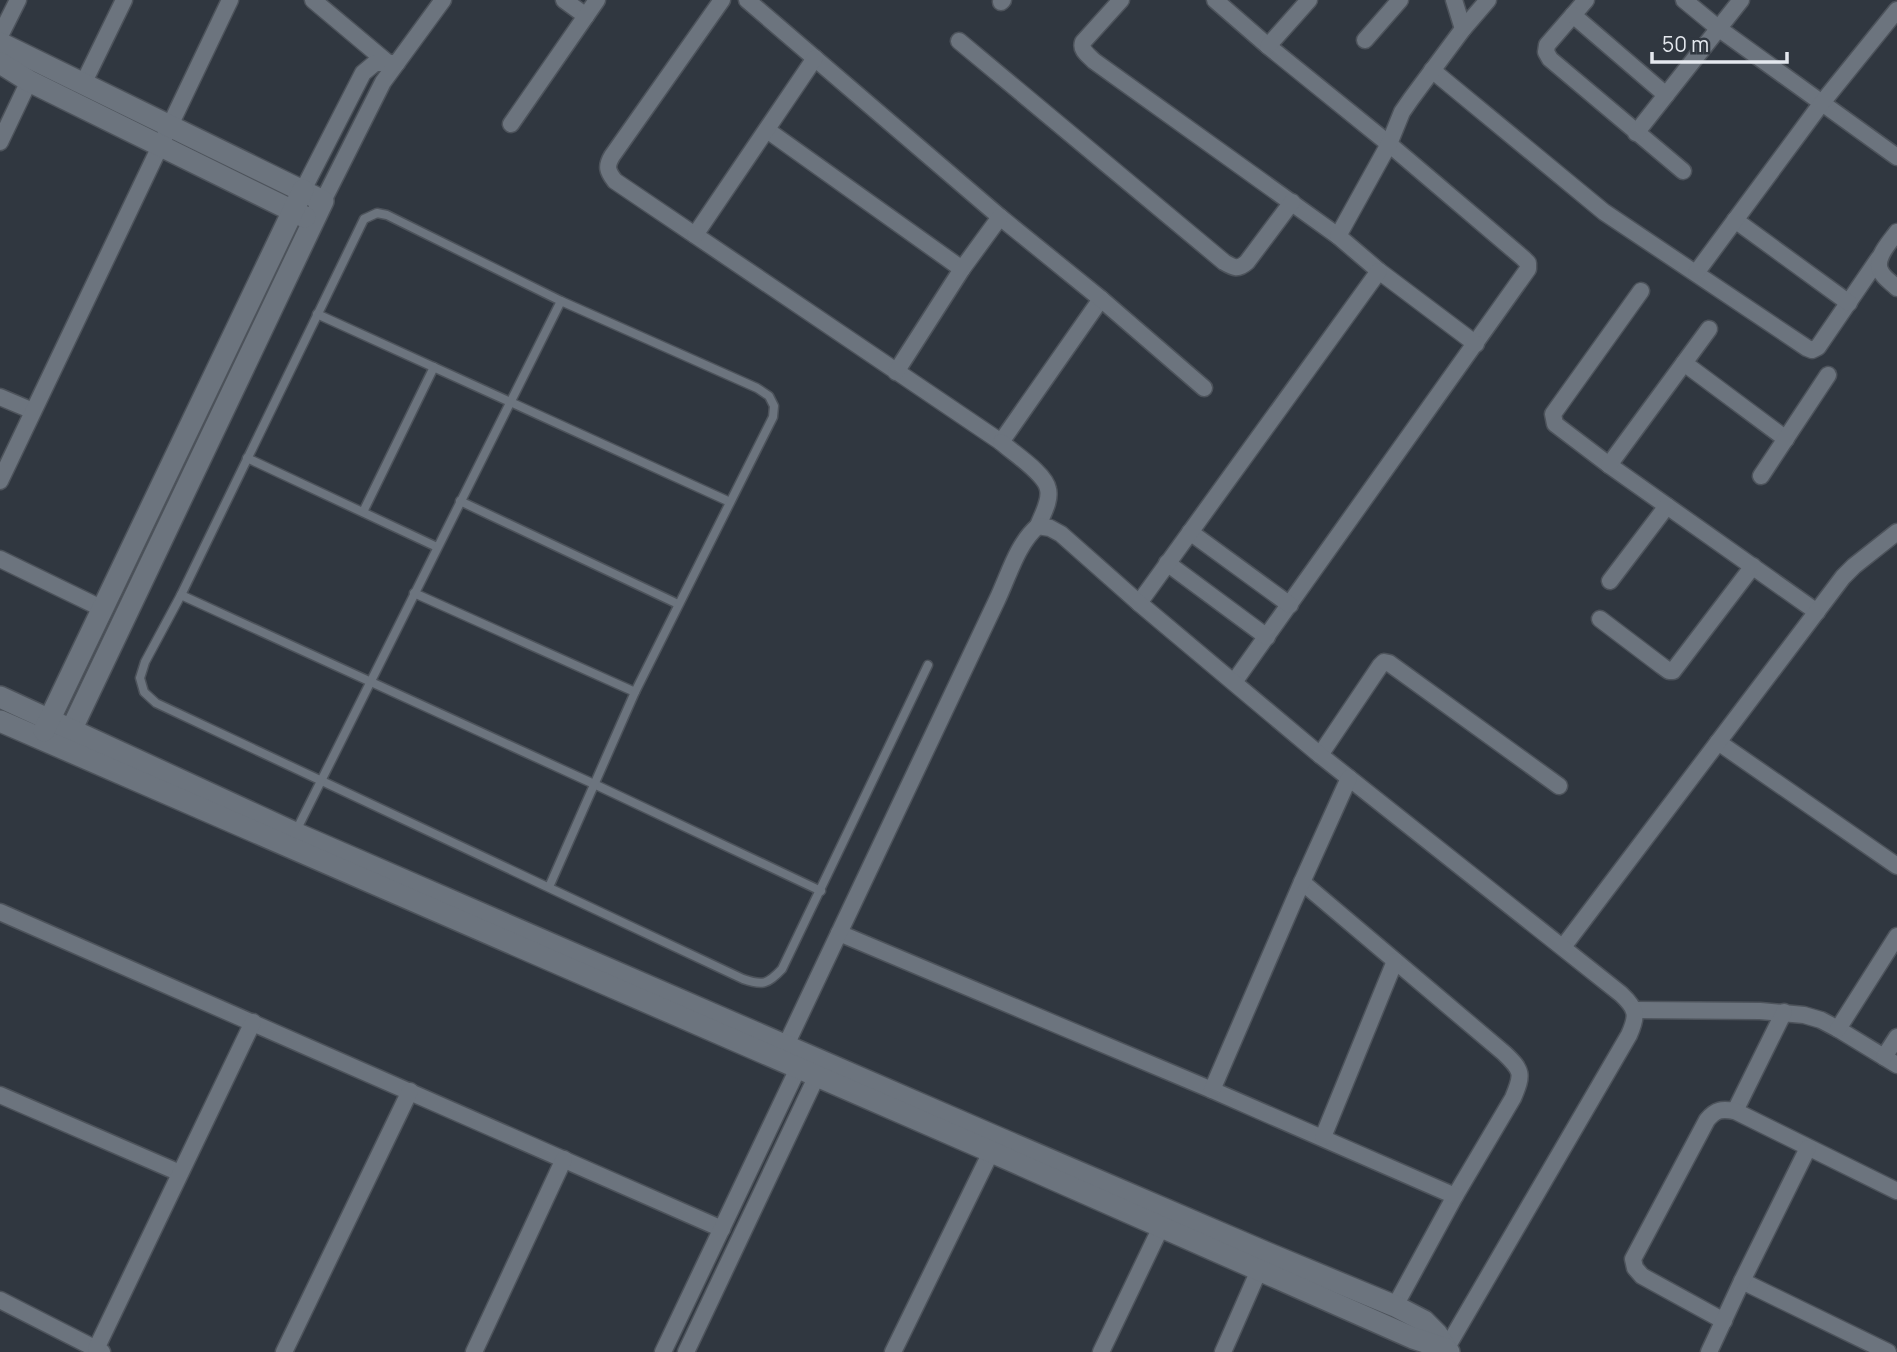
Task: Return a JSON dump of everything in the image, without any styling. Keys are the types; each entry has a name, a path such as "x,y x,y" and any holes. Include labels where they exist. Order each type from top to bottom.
{"street":[{"path":"0,36 18,0"},
{"path":"83,84 124,0"},
{"path":"0,481 230,0"},
{"path":"313,0 393,63"},
{"path":"67,739 323,201 383,82 393,63 443,0"},
{"path":"564,0 586,16"},
{"path":"511,124 597,0"},
{"path":"686,1352 806,1061 839,933 1021,548 1028,535 1038,526 1048,497 1045,481 1001,442 615,181 608,172 607,164 612,156 722,0"},
{"path":"747,0 1204,388"},
{"path":"1121,0 1083,41 1083,50 1094,61 1338,236 1379,271 1476,344"},
{"path":"1215,0 1268,47 1389,144 1528,264 1525,276 1234,682"},
{"path":"1268,47 1309,0"},
{"path":"1365,40 1400,0"},
{"path":"1454,0 1463,29"},
{"path":"1338,236 1389,144 1402,112 1463,29 1488,0"},
{"path":"1586,0 1547,45 1546,52 1550,59 1683,172"},
{"path":"1684,0 1718,28 1897,157"},
{"path":"1636,133 1741,0"},
{"path":"1696,272 1821,103 1897,10"},
{"path":"1573,15 1666,95"},
{"path":"959,41 1234,268 1247,262 1292,202"},
{"path":"0,43 83,84 293,211 314,221"},
{"path":"695,235 815,58"},
{"path":"0,63 29,81 303,190 323,201"},
{"path":"45,729 303,190 363,73 376,63 393,63"},
{"path":"1432,70 1626,229 1696,272 1812,350 1818,347 1897,232"},
{"path":"0,142 29,81"},
{"path":"767,131 962,269"},
{"path":"896,372 962,269 1000,217"},
{"path":"1735,220 1849,303"},
{"path":"1879,258 1881,273 1897,288"},
{"path":"1139,603 1379,271"},
{"path":"1641,291 1553,414 1555,424 1817,612"},
{"path":"1001,442 1101,299"},
{"path":"1609,465 1709,329"},
{"path":"1684,363 1786,439"},
{"path":"1761,476 1828,375"},
{"path":"0,397 33,411"},
{"path":"1610,581 1667,506"},
{"path":"1038,526 1061,534 1320,755 1563,947 1621,994 1635,1010 1635,1022 1629,1035 1448,1351"},
{"path":"1563,947 1854,566 1897,532"},
{"path":"1190,533 1290,605"},
{"path":"0,559 103,609"},
{"path":"1167,564 1267,637"},
{"path":"1600,619 1669,671 1673,671 1753,566"},
{"path":"1320,755 1384,662 1559,786"},
{"path":"2,702 45,729 67,739 1263,1262 1413,1338 1448,1351"},
{"path":"0,721 45,729"},
{"path":"67,739 295,833 806,1061 991,1152 1161,1227 1395,1306 1424,1321 1448,1351"},
{"path":"1718,742 1897,866"},
{"path":"1212,1090 1349,778"},
{"path":"1302,882 1518,1067 1520,1082 1513,1098 1395,1306"},
{"path":"0,912 722,1229"},
{"path":"839,933 1323,1137 1455,1196"},
{"path":"1838,1029 1897,936"},
{"path":"1323,1137 1395,961"},
{"path":"1635,1010 1784,1012 1821,1020 1890,1061 1897,1037"},
{"path":"1735,1111 1784,1012"},
{"path":"0,1300 99,1350 180,1172 253,1022"},
{"path":"663,1352 806,1061"},
{"path":"284,1352 410,1091"},
{"path":"0,1095 180,1172"},
{"path":"1724,1321 1642,1276 1635,1268 1633,1259 1713,1112 1722,1109 1735,1111 1897,1191"},
{"path":"1709,1352 1808,1148"},
{"path":"894,1352 991,1152"},
{"path":"474,1352 564,1159"},
{"path":"1101,1352 1161,1227"},
{"path":"1223,1352 1263,1262"},
{"path":"1742,1281 1878,1350"}],"lane":[{"path":"549,887 635,692 773,417 775,406 768,396 757,388 561,301 387,215 377,213 364,219 181,595 145,662 140,678 144,692 156,702 743,979 758,984 771,981 782,969 928,665"},
{"path":"295,833 561,301"},
{"path":"317,314 730,502"},
{"path":"363,512 433,367"},
{"path":"247,458 438,547"},
{"path":"460,501 678,604"},
{"path":"414,593 635,692"},
{"path":"181,595 821,891"}]}
